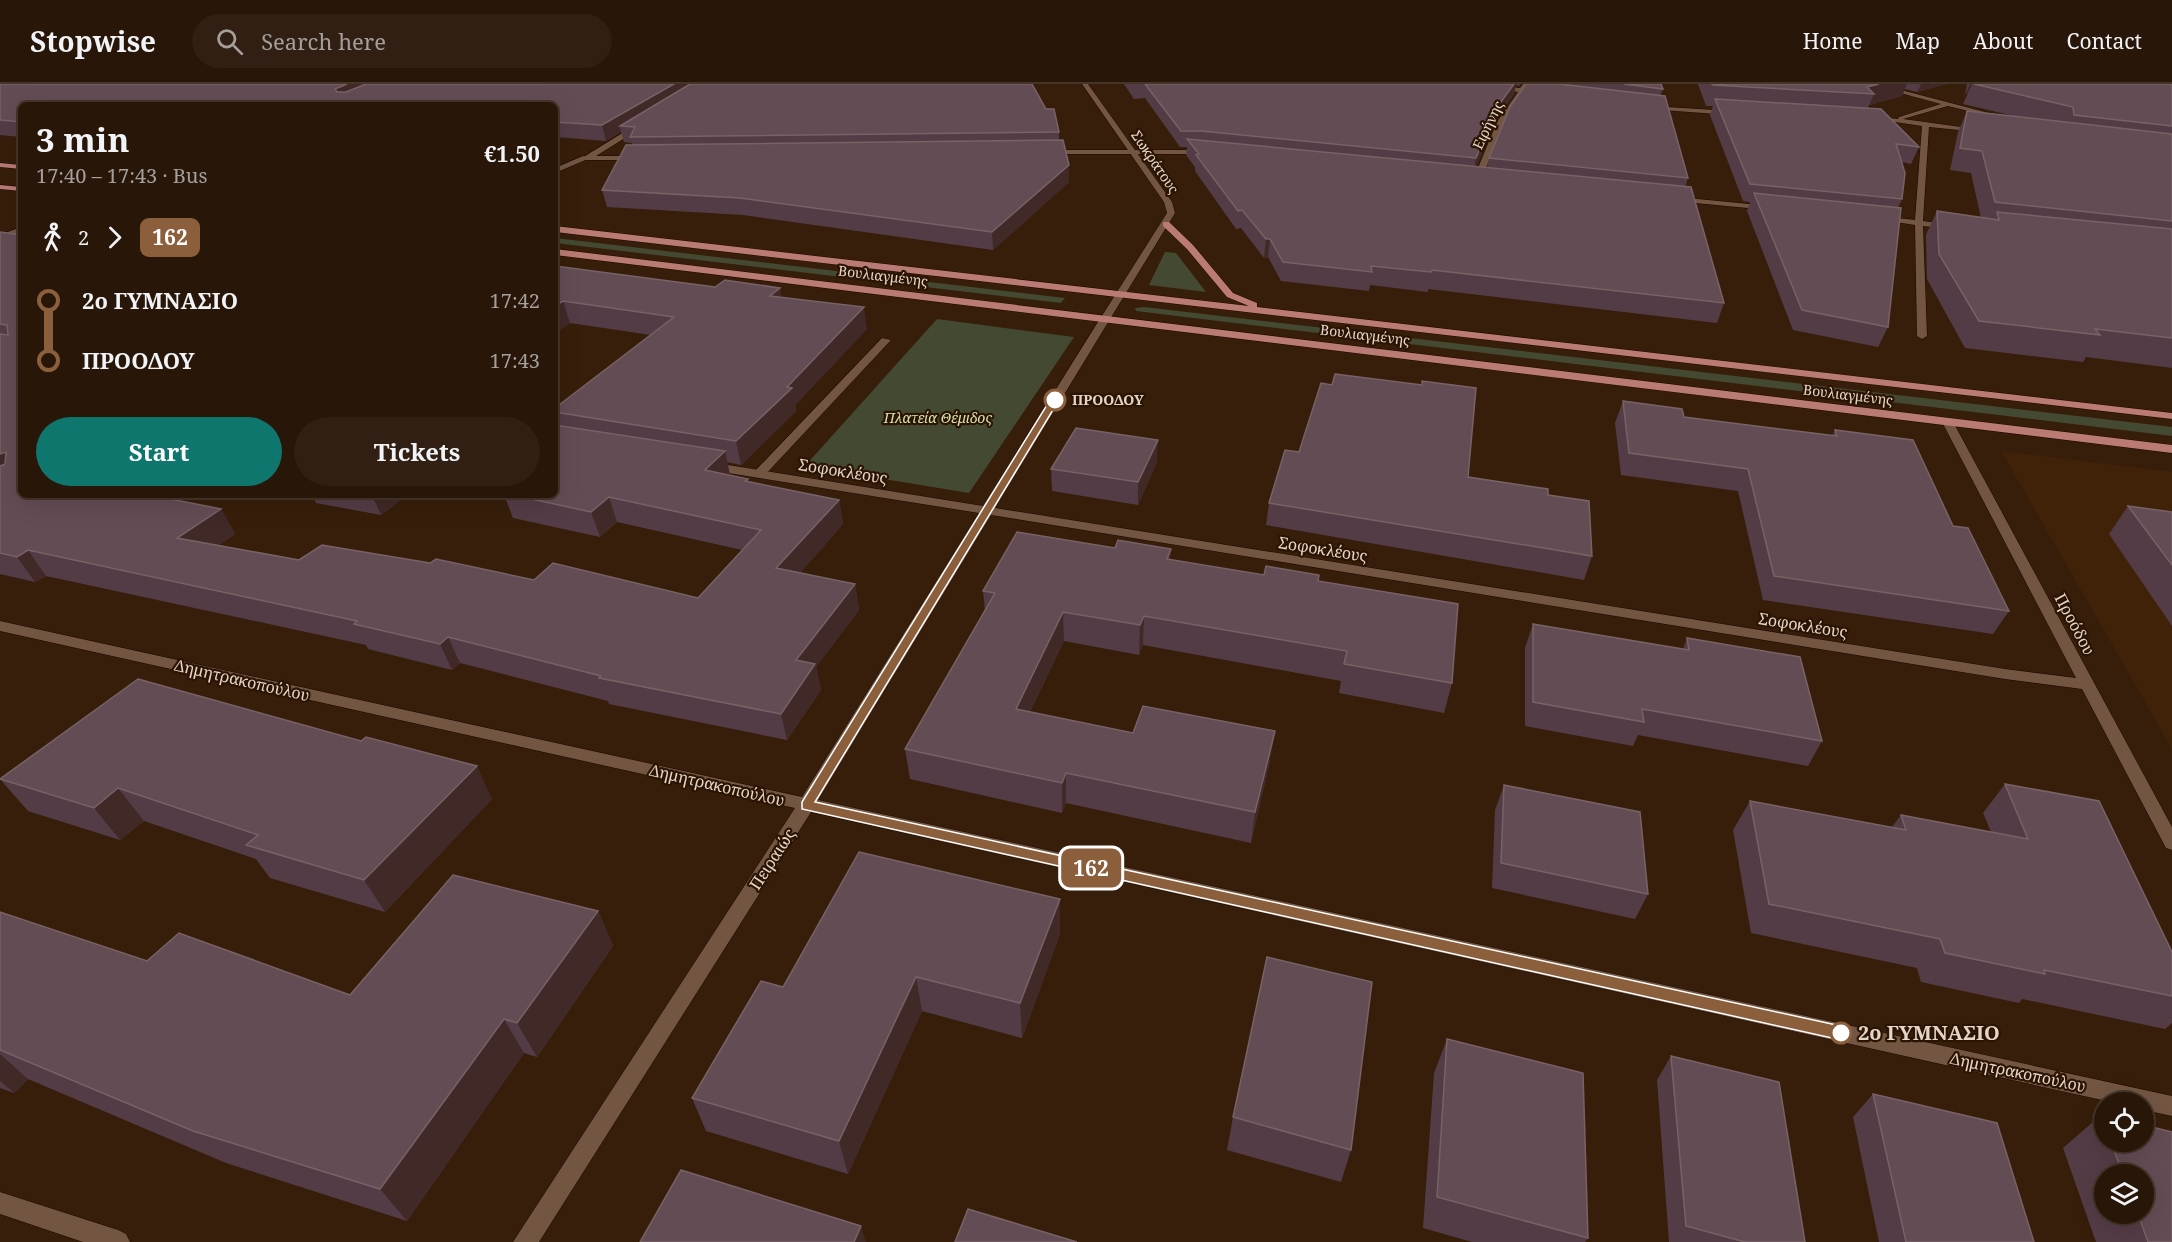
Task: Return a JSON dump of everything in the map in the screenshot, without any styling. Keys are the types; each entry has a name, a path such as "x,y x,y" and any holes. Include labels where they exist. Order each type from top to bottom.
{"main road":[{"path":"0,165 18,167"},
{"path":"0,187 18,189"},
{"path":"1166,224 1190,247 1230,295 1253,305 1286,313"},
{"name":"Βουλιαγμένης","path":"558,229 2172,416"},
{"name":"Βουλιαγμένης","path":"558,252 2172,449"}],"street":[{"name":"Σωκράτους","path":"1084,84 1168,202 1171,213 1166,224"},
{"path":"1477,84 1523,87 1554,94"},
{"path":"1870,84 2006,118"},
{"name":"Ειρήνης","path":"1477,180 1501,122 1523,87"},
{"path":"1897,120 1970,97"},
{"path":"1644,107 1735,113"},
{"path":"1866,118 1983,130"},
{"path":"558,170 586,158 644,124"},
{"path":"1922,336 1919,223 1926,124"},
{"path":"1037,152 1211,152"},
{"path":"586,158 645,157"},
{"path":"1465,178 1488,181"},
{"path":"1663,198 1779,209"},
{"path":"1873,218 1965,228"},
{"path":"1105,319 1166,224"},
{"path":"0,238 18,231"},
{"name":"Πειραιώς","path":"525,1242 806,805 1105,319"},
{"path":"759,474 886,340"},
{"name":"Προόδου","path":"1948,422 2172,843"},
{"name":"Σοφοκλέους","path":"691,463 2005,674 2086,684"},
{"name":"Δημητρακοπούλου","path":"0,626 2172,1106"},
{"path":"0,1203 118,1242"}],"shaded area":[{"path":"2001,451 2172,472 2172,749"}],"green space":[{"path":"558,238 1065,298 1061,303 558,243"},
{"path":"1165,252 1176,253 1206,292 1149,285"},
{"path":"1144,307 2172,427 2172,436 1136,311 1135,308"},
{"name":"Πλατεία Θέμιδος","path":"937,319 1074,337 969,493 805,466"}],"building":[{"path":"0,84 347,84 335,89 337,92 346,92 366,84 674,84 602,125 558,122 558,102 18,102 18,122 0,120"},
{"path":"690,84 1032,84 1046,109 1054,109 1059,132 630,137 635,127 620,126"},
{"path":"1145,84 1514,84 1498,106 1476,158 1201,131 1181,131"},
{"path":"1526,84 1559,84 1665,96 1688,178 1489,158 1510,107"},
{"path":"1624,84 1661,84 1663,89"},
{"path":"1712,84 1879,84 1867,87 1874,94"},
{"path":"1974,84 2172,84 2172,126 2074,115 2073,107"},
{"path":"1715,99 1881,109 1919,147 1896,144 1905,173 1902,199 1750,184"},
{"path":"1967,111 2172,134 2172,221 1995,202 1982,151 1960,148"},
{"path":"1187,139 1691,187 1724,303 1432,270 1431,272 1371,266 1372,272 1283,262 1270,239 1266,239 1242,210 1238,211 1196,155 1199,154"},
{"path":"1063,140 1069,165 992,232 740,198 602,190 626,145"},
{"path":"1754,193 1901,208 1888,327 1802,310"},
{"path":"1937,211 1999,220 1997,212 2172,229 2172,338 2095,329 2100,335 1979,321 1939,254"},
{"path":"0,232 18,235 18,498 165,498 221,509 177,538 299,560 322,545 430,563 436,559 534,580 553,563 698,598 761,530 609,497 591,512 527,498 558,498 558,425 725,451 705,470 748,479 745,481 839,500 776,568 855,584 796,660 815,664 781,714 599,678 601,676 448,637 440,644 354,624 357,621 28,550 17,557 0,553 0,466 5,464 6,452 0,454 0,334 8,335 7,325 0,324"},
{"path":"558,266 715,287 725,280 780,288 770,296 864,307 787,387 792,388 736,441 558,412 558,406 674,317 563,301 558,304"},
{"path":"1335,374 1422,385 1422,381 1476,388 1468,477 1548,489 1548,495 1589,501 1592,556 1269,503 1285,450 1299,452 1321,383 1332,385"},
{"path":"1623,401 1682,409 1684,417 1837,436 1835,430 1913,440 1953,526 1968,528 2009,611 1774,576 1748,469 1629,453"},
{"path":"1076,428 1158,440 1138,482 1051,469"},
{"path":"2128,506 2172,512 2172,565"},
{"path":"1017,532 1115,548 1118,540 1171,549 1167,559 1264,575 1266,566 1319,575 1318,581 1458,604 1452,683 1344,664 1347,651 1144,616 1140,625 1063,612 1016,709 1133,733 1143,706 1275,731 1255,812 1066,773 1062,783 905,749 995,593 983,591"},
{"path":"1533,624 1689,650 1687,638 1800,657 1822,741 1642,709 1644,722 1533,702"},
{"path":"138,679 361,741 366,737 477,766 364,880 246,845 258,835 118,788 94,808 0,779"},
{"path":"2005,784 2099,801 2172,952 2172,996 2044,970 2045,974 1945,953 1940,939 1769,904 1750,801 1906,830 1901,815 2028,839"},
{"path":"1504,785 1640,812 1648,894 1501,863"},
{"path":"859,852 1060,899 1020,1003 916,977 839,1141 692,1098 761,981 783,987"},
{"path":"453,875 598,911 517,1023 504,1019 380,1189 193,1131 0,1050 0,912 147,961 179,933 350,995"},
{"path":"1267,957 1372,982 1351,1150 1233,1117"},
{"path":"1447,1039 1583,1073 1588,1238 1437,1197"},
{"path":"1671,1056 1779,1082 1805,1242 1745,1242 1686,1226"},
{"path":"1873,1094 1997,1123 2034,1242 1906,1242"},
{"path":"2154,1128 2172,1132 2172,1242 2148,1242 2142,1224 2154,1224 2154,1164 2119,1164 2115,1152 2154,1152"},
{"path":"681,1170 861,1226 854,1242 640,1242"},
{"path":"968,1209 1077,1242 955,1242"}],"bus line":[{"name":"162","path":"1055,400 806,805 1841,1033"}],"place":[{"name":"ΠΡΟΟΔΟΥ","path":"1055,400"},
{"name":"2ο ΓΥΜΝΑΣΙΟ","path":"1841,1033"}]}
